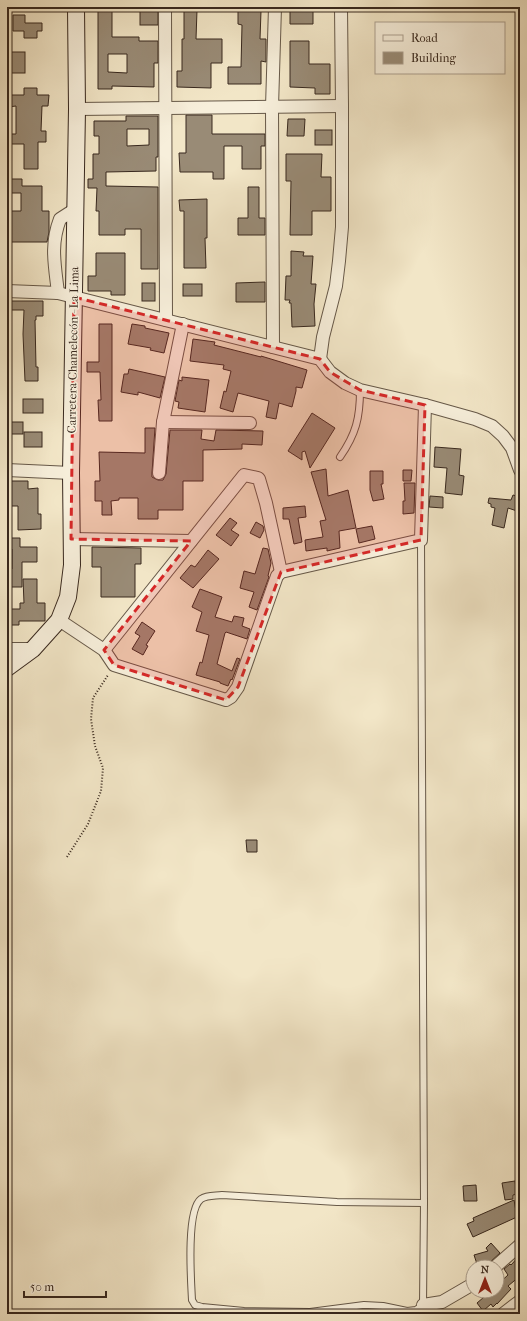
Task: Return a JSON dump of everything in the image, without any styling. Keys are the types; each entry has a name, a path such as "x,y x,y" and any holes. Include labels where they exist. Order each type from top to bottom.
{"street":[{"name":"Carretera Chamelecón - La Lima","path":"7,668 34,648 59,620 68,597 72,565 71,473 74,210 77,109 76,7"},
{"path":"165,7 166,320"},
{"path":"273,347 272,107 275,7"},
{"path":"320,359 323,337 336,286 342,227 341,7"},
{"path":"77,109 342,106"},
{"path":"58,293 53,253 54,240 60,219 74,210"},
{"path":"7,291 58,293 320,359 330,372 345,383 360,390 425,405 475,419 492,426 516,448 520,470"},
{"path":"159,473 163,422 183,324"},
{"path":"59,620 104,650 114,665 226,700 231,697 238,687 277,576 281,572 421,540 425,405"},
{"path":"163,422 250,423"},
{"path":"7,470 71,473"},
{"path":"104,650 244,475 258,478 266,503 281,572"},
{"path":"71,539 191,541"},
{"path":"7,649 34,648"},
{"path":"504,1259 520,1245"},
{"path":"423,1305 442,1302 465,1289"},
{"path":"503,1314 520,1301"}],"lane":[{"path":"340,457 350,442 357,426 360,408 360,390"},
{"path":"421,540 424,1203 423,1305 416,1310 407,1312 383,1306 364,1305 310,1312 244,1311 202,1307 195,1305 192,1300 190,1257 192,1230 196,1204 206,1196 222,1195 338,1202 424,1203"}],"path":[{"path":"67,857 88,824 101,791 103,768 95,746 91,719 93,698 114,665"}],"highlighted area":[{"path":"74,297 320,359 330,372 360,390 425,405 421,540 281,572 238,687 226,700 114,665 104,650 191,541 71,539"}],"building":[{"path":"290,8 313,9 313,24 290,24"},
{"path":"98,10 112,10 112,37 139,37 139,41 158,41 158,63 154,63 154,87 112,86 112,89 98,89","holes":["108,54 127,54 127,73 108,72"]},
{"path":"140,10 158,10 158,25 140,25"},
{"path":"184,10 197,10 196,39 222,39 222,63 211,63 211,88 177,87 177,71 182,71"},
{"path":"238,10 261,11 260,39 266,39 266,62 261,61 261,84 228,84 228,67 241,67 242,25 238,24"},
{"path":"13,15 25,15 25,23 42,23 42,31 37,31 37,38 24,38 24,31 13,31"},
{"path":"290,41 309,41 309,64 330,64 330,94 315,94 315,88 290,87"},
{"path":"11,52 25,52 25,73 11,73"},
{"path":"24,88 37,88 37,95 49,95 48,106 42,106 41,131 46,131 46,142 38,142 38,169 24,169 24,144 8,144 8,134 16,134 16,106 8,107 8,95 24,95"},
{"path":"186,115 212,115 212,134 265,134 265,146 261,146 261,169 242,169 242,146 224,146 224,179 213,179 213,172 180,172 179,153 186,153"},
{"path":"126,116 158,116 158,157 156,157 156,171 106,172 106,186 158,187 158,269 141,269 141,229 125,229 125,235 99,235 99,211 96,211 97,188 88,188 88,179 93,179 93,154 99,154 99,136 94,136 94,121 126,121","holes":["127,129 149,129 149,145 127,146"]},
{"path":"288,119 305,119 304,136 287,136"},
{"path":"315,130 332,130 332,145 315,145"},
{"path":"286,154 322,154 321,177 331,177 331,211 312,211 312,235 290,235 291,181 286,181"},
{"path":"7,179 22,179 22,186 42,186 42,211 49,211 49,232 47,242 11,242 11,211 21,211 21,193 7,193"},
{"path":"248,187 259,187 259,218 265,218 265,235 238,235 238,218 248,218"},
{"path":"207,199 207,238 205,238 206,268 184,268 184,211 180,211 179,200"},
{"path":"291,251 304,252 303,256 313,256 311,284 316,284 314,304 315,326 292,327 291,303 289,303 290,300 285,300 286,276 291,276"},
{"path":"96,253 125,253 125,295 111,295 111,291 88,291 88,276 96,276"},
{"path":"265,282 265,302 236,302 236,283"},
{"path":"142,283 155,283 155,301 142,301"},
{"path":"183,284 202,284 202,296 183,296"},
{"path":"9,301 43,301 43,316 36,316 35,320 36,367 38,367 38,381 25,381 23,334 24,310 9,310"},
{"path":"99,324 112,324 112,421 99,421 98,400 101,400 100,372 87,372 87,362 99,362"},
{"path":"132,324 169,333 164,353 150,350 151,348 128,344"},
{"path":"193,339 215,342 214,345 261,356 307,370 302,388 296,387 292,407 279,403 276,419 266,417 269,401 238,393 233,412 220,408 231,371 223,369 224,365 190,361"},
{"path":"129,369 165,377 160,398 138,392 138,395 121,392 124,374 128,374"},
{"path":"182,377 209,380 205,412 178,408 179,402 175,401 179,380 182,381"},
{"path":"23,399 43,399 43,413 23,413"},
{"path":"312,413 335,428 310,468 305,451 302,452 302,460 288,451"},
{"path":"10,422 23,422 23,434 10,434"},
{"path":"145,428 155,428 152,477 158,480 163,480 166,474 170,430 202,430 201,439 214,441 216,430 263,431 262,445 242,444 242,449 203,450 203,481 183,481 183,510 158,510 158,519 138,519 138,498 119,498 119,500 111,501 112,515 102,515 102,501 95,501 95,481 100,481 99,452 145,453"},
{"path":"24,432 42,432 42,447 24,447"},
{"path":"435,447 461,449 459,475 464,476 462,495 445,493 447,468 434,467"},
{"path":"326,469 328,496 348,490 356,528 339,531 340,548 327,551 327,548 306,551 305,540 323,537 320,521 326,520 311,472"},
{"path":"403,470 412,470 411,481 403,481"},
{"path":"370,471 383,471 383,484 381,484 384,499 373,501 370,490"},
{"path":"11,481 28,481 28,489 38,488 38,514 41,514 41,529 18,530 18,506 11,506"},
{"path":"404,483 415,483 414,513 403,514 403,501 405,501"},
{"path":"513,495 520,497 520,512 508,508 504,528 492,525 495,508 491,507 491,504 488,503 489,498 511,500"},
{"path":"430,496 443,497 443,508 429,507"},
{"path":"305,506 306,517 298,518 302,542 294,544 289,519 283,519 283,508"},
{"path":"230,518 237,523 231,530 239,535 231,546 216,535"},
{"path":"256,522 263,526 264,530 260,538 250,533"},
{"path":"372,526 375,539 359,543 356,529"},
{"path":"7,538 20,538 20,547 37,547 37,562 22,562 22,587 7,587 7,569 12,569 12,549 7,549"},
{"path":"92,547 141,548 141,564 135,564 135,597 101,597 101,567 92,567"},
{"path":"263,548 268,549 271,563 269,577 257,610 249,607 254,592 240,588 244,571 255,574"},
{"path":"208,550 219,559 193,588 180,578 191,565 195,567"},
{"path":"23,579 37,579 37,603 45,603 45,621 19,621 19,625 7,625 7,609 20,609 20,603 24,603"},
{"path":"200,589 222,597 215,617 232,622 234,616 244,618 242,626 250,629 247,639 226,632 225,633 217,664 232,671 237,658 240,659 232,680 231,679 228,686 196,675 200,662 202,663 209,635 196,631 202,612 192,607"},
{"path":"142,622 155,631 146,645 148,646 143,655 132,649 140,636 135,633"},
{"path":"246,840 257,840 257,852 247,852"},
{"path":"515,1181 517,1194 513,1195 513,1199 505,1200 502,1183"},
{"path":"476,1185 477,1201 464,1201 463,1186"},
{"path":"514,1200 517,1217 473,1237 467,1224 474,1221 473,1218"},
{"path":"491,1243 500,1253 493,1259 475,1259 474,1255 488,1251 486,1248"},
{"path":"520,1255 520,1276 508,1286 511,1289 505,1295 505,1278 508,1275 505,1268 510,1264 511,1265"},
{"path":"482,1299 502,1299 493,1307 491,1304 483,1311 477,1303"}]}
